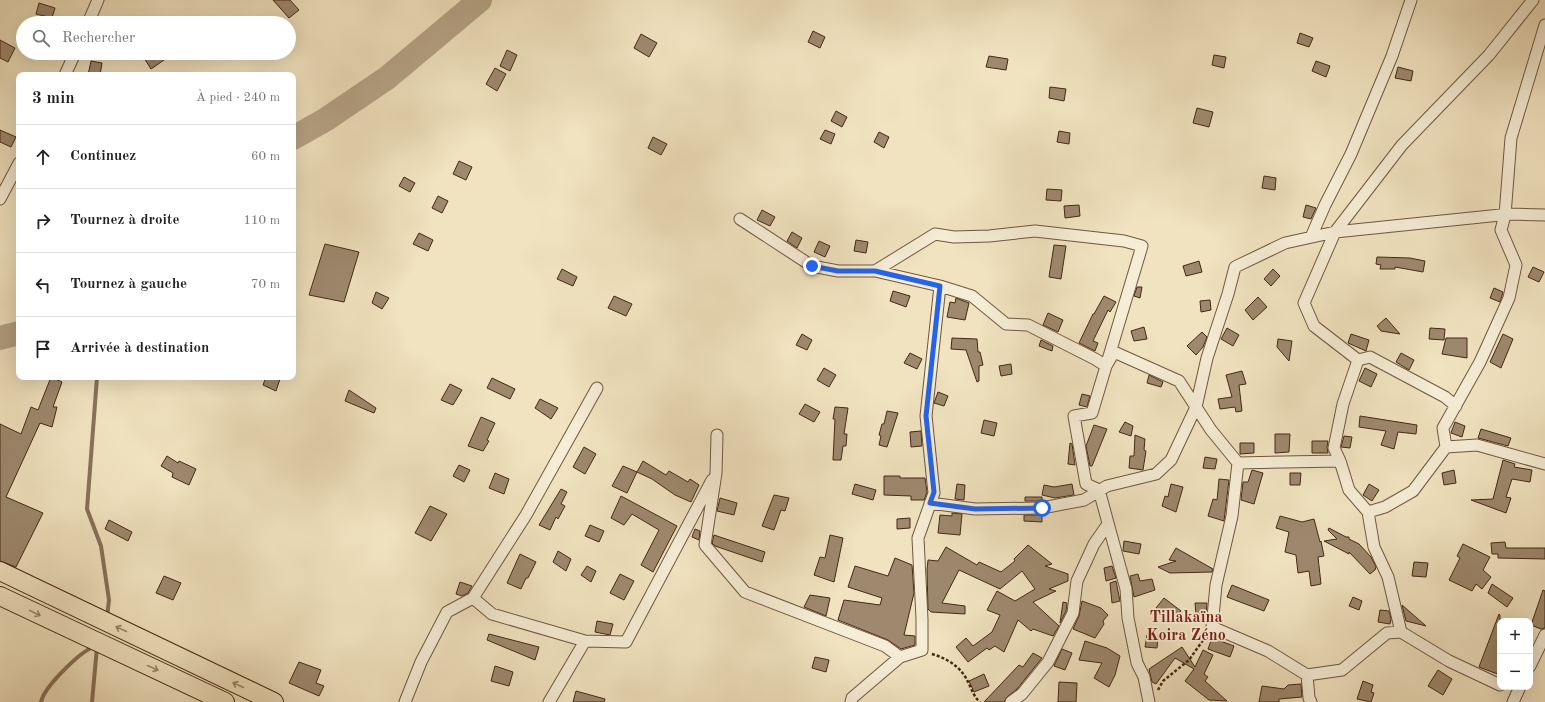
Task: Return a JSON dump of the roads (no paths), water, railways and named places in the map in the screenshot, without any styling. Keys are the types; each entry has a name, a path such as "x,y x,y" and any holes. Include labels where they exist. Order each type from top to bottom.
{"main road":[{"path":"0,571 274,702"},
{"path":"0,596 225,702"}],"street":[{"path":"91,16 98,0"},
{"path":"1311,238 1325,205 1357,140 1392,56 1411,0"},
{"path":"1358,360 1314,326 1304,303 1335,232 1402,145 1489,55 1533,0"},
{"path":"1368,512 1385,506 1413,491 1446,447 1443,428 1480,362 1510,298 1516,265 1501,230 1505,215 1511,138 1545,25"},
{"path":"66,72 72,60"},
{"path":"0,199 16,169"},
{"path":"930,503 975,509 1042,508 1084,500 1106,486 1156,474 1171,460 1196,407 1207,358 1228,294 1235,267 1285,243 1335,232 1505,215 1545,215"},
{"path":"740,219 812,266 838,271 875,271 940,286 972,296 1006,324 1028,325 1106,366"},
{"path":"875,271 935,234 954,237 989,236 1035,231 1124,241 1142,246 1092,413 1074,416 1086,484 1099,490"},
{"path":"851,702 852,698 900,657 922,650 918,538 934,492 926,416 940,286"},
{"path":"1106,366 1114,352 1179,381 1210,430 1238,463 1232,516 1216,585 1212,628 1268,651 1307,674 1342,670 1387,633 1401,632 1449,661 1497,684"},
{"path":"1358,360 1370,356 1445,397 1456,406"},
{"path":"1358,360 1344,404 1334,448 1340,461 1349,490 1368,512 1374,547 1388,577 1401,632"},
{"path":"405,702 421,662 447,612 473,598 526,515 597,388"},
{"path":"717,435 716,473 705,545 744,592 885,646 900,657"},
{"path":"1446,447 1477,445 1545,464"},
{"path":"1238,463 1340,461"},
{"path":"473,598 492,614 585,641 626,642 716,473"},
{"path":"1099,490 1126,589 1128,618 1137,662 1144,677 1149,702"},
{"path":"1011,702 1022,694 1048,662 1074,613 1077,581 1094,544 1108,524"},
{"path":"1533,660 1545,635"},
{"path":"549,702 585,641"},
{"path":"1307,674 1309,698 1311,702"}],"waterway":[{"path":"296,136 325,120 387,78 480,0"},
{"path":"0,338 16,334"},
{"path":"97,380 87,509 101,546 109,600 107,617"},
{"path":"41,702 48,688 63,671 79,656 93,647"},
{"path":"92,702 97,647"}],"district":[{"name":"Tillakaïna Koira Zéno","path":"1186,625"}]}
